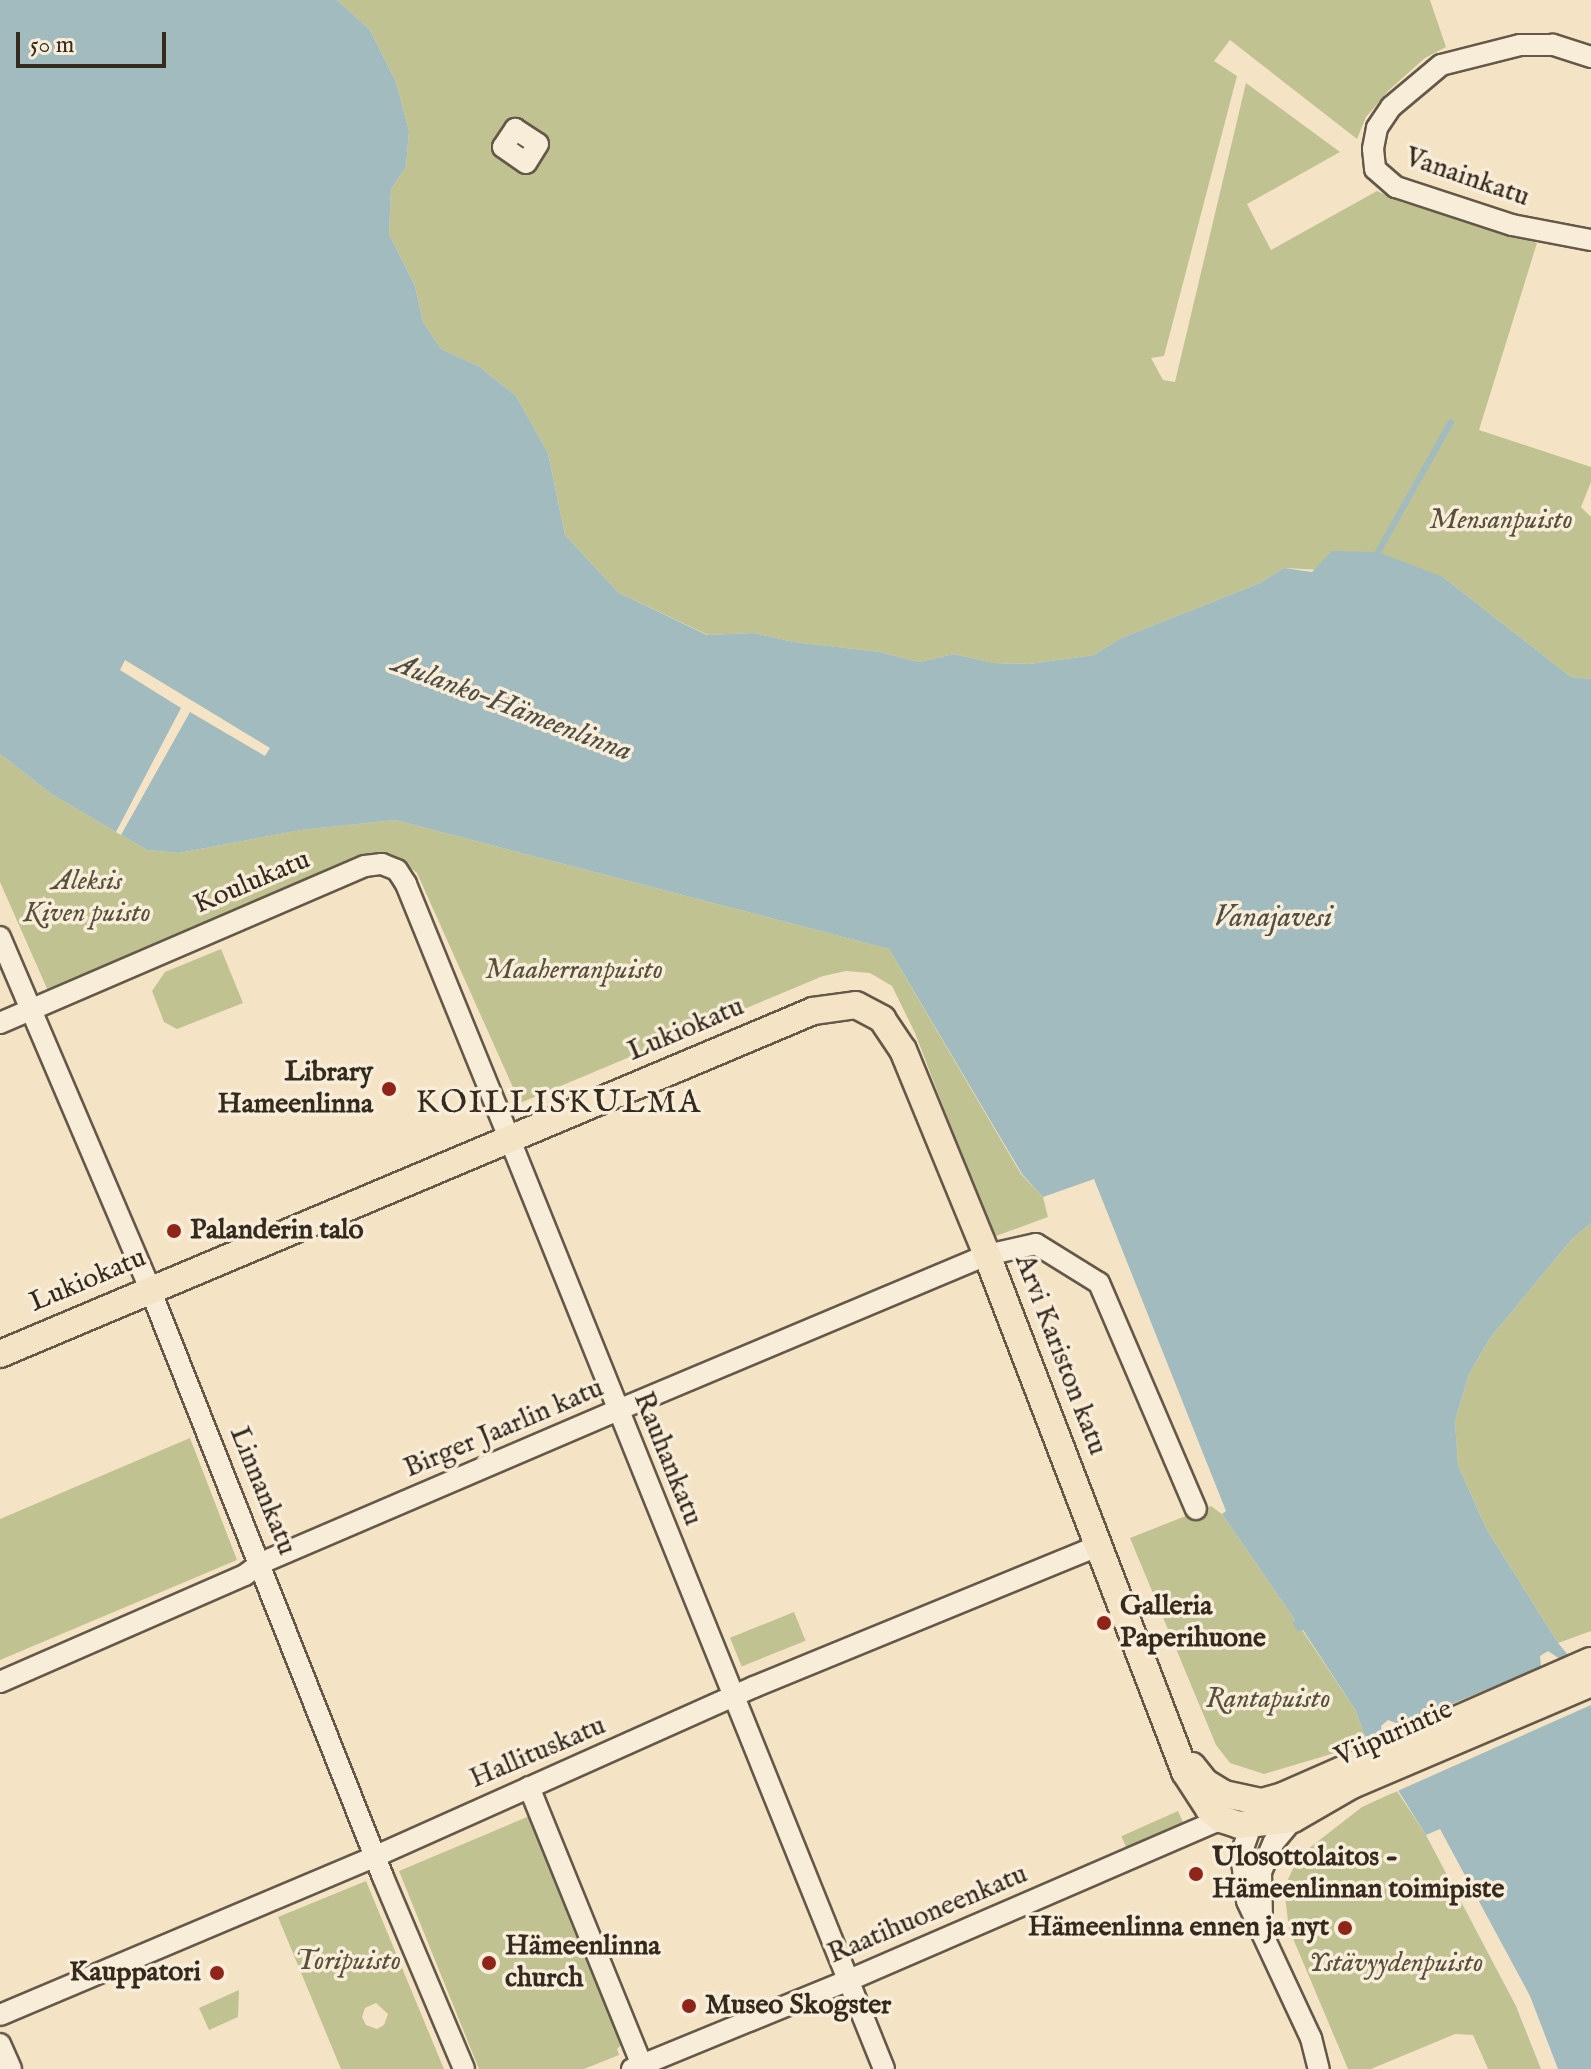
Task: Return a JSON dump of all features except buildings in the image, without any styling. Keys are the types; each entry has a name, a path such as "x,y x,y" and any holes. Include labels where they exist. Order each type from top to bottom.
{"main road":[{"name":"Lukiokatu","path":"0,1354 813,1011 837,1005 869,1010"},
{"name":"Arvi Kariston katu","path":"869,1010 894,1032 903,1050 987,1255 1173,1736 1222,1807"},
{"name":"Viipurintie","path":"1222,1807 1249,1825 1293,1819 1348,1776 1591,1661"},
{"name":"Viipurintie","path":"1262,1802 1348,1776 1591,1683"},
{"path":"1222,1807 1262,1802"}],"street":[{"name":"Vanainkatu","path":"1591,57 1553,45 1520,45 1441,65 1391,107 1377,128 1373,149 1375,169 1385,181 1406,192 1512,225 1591,240"},
{"name":"Koulukatu","path":"0,1023 365,866 382,864 397,870"},
{"name":"Rauhankatu","path":"397,870 406,884 510,1140 884,2069"},
{"name":"Linnankatu","path":"0,937 150,1289 464,2069"},
{"name":"Birger Jaarlin katu","path":"0,1682 245,1575 261,1563 618,1410 987,1255 1036,1244 1099,1283 1196,1509"},
{"name":"Hallituskatu","path":"0,2015 376,1856 733,1698 1100,1545"},
{"path":"529,1787 637,2067"},
{"name":"Arvi Kariston katu","path":"1241,1854 1249,1825 1262,1802"},
{"name":"Raatihuoneenkatu","path":"637,2067 847,1981 1222,1807"},
{"name":"Arvi Kariston katu","path":"1222,1807 1241,1854 1247,1901 1311,2038 1319,2069"},
{"name":"Arvi Kariston katu","path":"1266,1939 1259,1889 1264,1863 1274,1842 1293,1819"},
{"name":"Arvi Kariston katu","path":"1249,1825 1264,1863"},
{"path":"0,2044 11,2069"}],"green space":[{"name":"Mensanpuisto","path":"337,0 1430,0 1446,47 1425,58 1389,90 1366,117 1357,139 1230,40 1214,61 1237,76 1164,356 1151,358 1163,380 1175,382 1246,83 1340,152 1247,204 1271,250 1377,191 1401,202 1537,243 1479,430 1591,467 1591,482 1581,507 1591,517 1591,679 1571,677 1443,577 1284,568 1260,583 1119,639 1094,655 1029,664 993,663 954,654 919,662 880,652 794,642 754,633 708,635 619,593 565,535 548,453 516,396 480,367 441,349 423,322 415,286 389,234 391,189 406,167 409,131 396,82 370,30"},
{"name":"Maaherranpuisto","path":"0,754 53,795 147,850 179,853 301,830 395,820 889,949 1021,1174 1043,1197 1048,1217 993,1237 915,1033 892,986 870,973 846,971 823,976 520,1103 417,873 401,860 381,855 319,873 49,993 0,882"},
{"path":"221,949 243,1003 177,1029 164,1022 152,991 165,972"},
{"path":"1591,1223 1591,1631 1558,1643 1486,1528 1458,1465 1455,1421 1469,1374 1490,1338 1572,1239"},
{"path":"190,1438 237,1560 0,1660 0,1519"},
{"name":"Rantapuisto","path":"1211,1506 1222,1514 1295,1620 1298,1632 1302,1630 1356,1711 1366,1739 1338,1752 1264,1774 1230,1763 1216,1745 1130,1538"},
{"path":"794,1612 806,1641 742,1667 730,1638"},
{"name":"Ystävyydenpuisto","path":"1397,1791 1426,1835 1516,2006 1541,2069 1488,2069 1473,2035 1455,2034 1371,2069 1348,2069 1289,1929 1284,1888 1297,1860 1308,1849 1362,1807"},
{"path":"1178,1811 1188,1833 1131,1858 1121,1836"},
{"path":"534,1814 624,2042 617,2049 619,2055 584,2069 479,2069 399,1871"},
{"name":"Toripuisto","path":"366,1881 444,2069 341,2069 278,1917","holes":["376,2003 388,2014 384,2025 377,2029 366,2025 362,2017 365,2008"]},
{"path":"239,1990 238,2017 209,2030 199,2008"}],"water":[{"name":"Vanajavesi","path":"0,0 337,0 370,30 396,82 409,131 406,167 391,189 389,234 415,286 423,322 441,349 480,367 516,396 548,453 565,535 619,593 707,635 754,633 794,642 880,652 919,662 954,654 993,663 1029,664 1094,655 1119,639 1260,583 1284,568 1312,572 1332,551 1378,552 1443,577 1571,677 1591,679 1591,1223 1572,1239 1490,1338 1469,1374 1455,1421 1458,1465 1486,1528 1558,1643 1591,1682 1591,2069 1541,2069 1516,2006 1426,1835 1366,1739 1356,1711 1303,1630 1298,1632 1292,1622 1295,1620 1222,1514 1226,1511 1094,1179 1043,1197 1022,1174 889,949 395,820 301,830 179,853 147,850 53,795 0,754"}],"pier":[{"path":"125,660 270,748 265,756 190,712 121,835 116,832 181,708 120,670"},
{"path":"1548,1651 1560,1659 1572,1653 1591,1676 1591,1705 1393,1793 1363,1741 1382,1732 1381,1726 1388,1720 1401,1725 1541,1667 1540,1656"},
{"path":"1440,1829 1530,1996 1558,2069 1541,2069 1516,2006 1426,1835"}],"waterway":[{"path":"1378,552 1451,422"}],"place":[{"name":"Library Hameenlinna","path":"389,1089"},
{"name":"Palanderin talo","path":"174,1231"},
{"name":"Galleria Paperihuone","path":"1104,1623"},
{"name":"Ulosottolaitos - Hämeenlinnan toimipiste","path":"1196,1874"},
{"name":"Hämeenlinna ennen ja nyt","path":"1345,1928"},
{"name":"Hämeenlinna church","path":"489,1963"},
{"name":"Kauppatori","path":"217,1973"},
{"name":"Museo Skogster","path":"689,2006"}],"district":[{"name":"KOILLISKULMA","path":"559,1104"}],"water label":[{"name":"Aulanko–Hämeenlinna","path":"512,708"}],"park label":[{"name":"Aleksis Kiven puisto","path":"87,898"}]}
